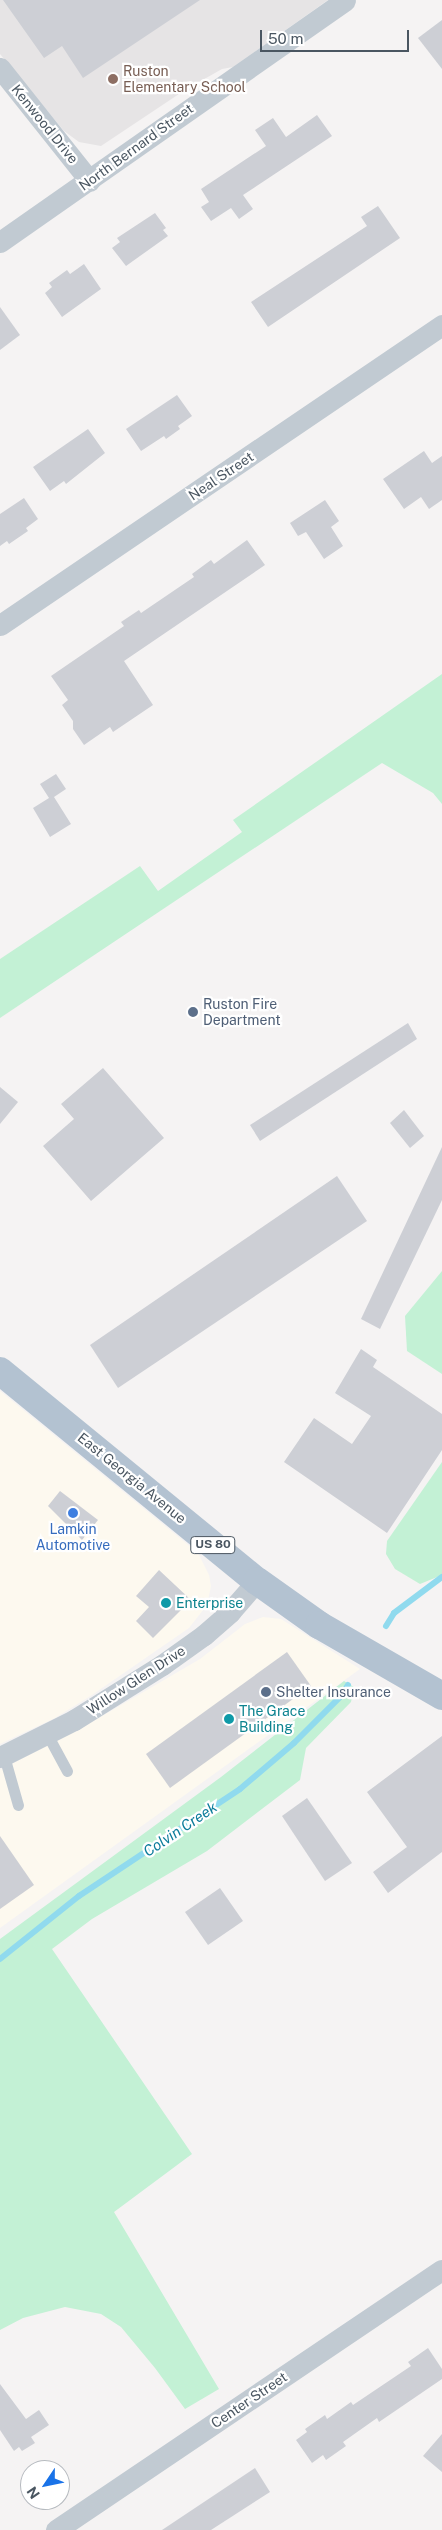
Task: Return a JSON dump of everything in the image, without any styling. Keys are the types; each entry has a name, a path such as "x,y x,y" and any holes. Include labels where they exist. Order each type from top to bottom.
{"main road":[{"name":"East Georgia Avenue","path":"0,1371 257,1581 319,1625 442,1696"}],"street":[{"name":"North Bernard Street","path":"0,242 90,181 345,0"},
{"name":"Kenwood Drive","path":"0,68 90,181"},
{"name":"Neal Street","path":"0,625 442,325"},
{"name":"Willow Glen Drive","path":"2,1756 47,1734 122,1691 204,1635 230,1612 257,1581"},
{"name":"Center Street","path":"56,2530 442,2270"}],"lane":[{"path":"47,1734 67,1771"},
{"path":"2,1756 18,1805"}],"shaded area":[{"name":"Ruston Elementary School","path":"0,0 328,0 233,67 222,69 185,90 101,146 79,142 64,131 0,54"},
{"path":"0,1391 198,1553 209,1575 211,1586 207,1605 189,1628 92,1695 55,1718 0,1744"},
{"path":"263,1617 281,1619 360,1669 0,1928 0,1770 80,1729 200,1659 245,1624"}],"green space":[{"path":"442,674 442,804 433,793 382,763 0,1018 0,959 140,866 158,891 242,832 233,820"},
{"path":"442,1271 442,1374 407,1351 405,1316"},
{"path":"442,1462 442,1575 420,1584 395,1569 386,1554 387,1541"},
{"path":"344,1681 354,1687 351,1702 306,1748 300,1780 207,1851 92,1919 52,1949 192,2154 114,2212 219,2389 185,2409 155,2368 121,2327 101,2314 65,2307 23,2318 0,2330 0,1939 221,1777"}],"building":[{"path":"3,0 200,0 83,78 62,46 44,58"},
{"path":"442,20 442,69 418,38"},
{"path":"317,115 332,136 243,195 253,209 239,219 231,208 211,221 201,207 209,202 201,189 266,146 255,130 273,118 286,137"},
{"path":"378,206 400,238 268,327 251,302 367,226 361,217"},
{"path":"155,213 166,228 163,230 168,236 126,266 112,248 120,242 117,238"},
{"path":"84,264 101,289 62,317 45,293 52,287 49,283 67,270 70,274"},
{"path":"0,307 20,335 0,350"},
{"path":"177,395 192,416 178,426 180,429 166,439 164,436 141,451 126,429"},
{"path":"88,429 105,453 66,484 64,481 50,491 33,467"},
{"path":"424,451 432,463 442,456 442,500 429,509 421,497 404,509 383,479"},
{"path":"24,498 38,519 26,528 28,531 9,544 7,541 0,546 0,514"},
{"path":"325,500 339,521 331,527 343,546 324,559 306,532 298,536 290,523"},
{"path":"247,540 265,565 124,661 153,705 113,732 110,727 84,745 73,729 73,721 62,705 68,700 51,676 124,626 121,622 139,610 141,613 194,577 192,574 211,560 214,564"},
{"path":"56,774 66,789 54,797 71,824 50,837 33,808 49,798 40,784"},
{"path":"408,1023 417,1039 260,1141 250,1125"},
{"path":"103,1068 164,1138 91,1201 43,1146 74,1119 61,1104"},
{"path":"0,1087 18,1102 0,1124"},
{"path":"404,1110 424,1136 410,1148 390,1123"},
{"path":"442,1147 442,1200 380,1329 361,1319"},
{"path":"337,1176 367,1221 118,1388 90,1345"},
{"path":"361,1349 377,1360 373,1367 442,1414 442,1450 387,1533 284,1462 314,1418 352,1444 371,1416 335,1393"},
{"name":"Lamkin Automotive","path":"60,1491 98,1520 82,1540 48,1506"},
{"name":"Enterprise","path":"159,1570 191,1600 153,1638 136,1621 149,1607 136,1596"},
{"name":"The Grace Building","path":"287,1652 311,1686 170,1788 146,1754"},
{"path":"442,1736 442,1852 388,1893 373,1872 407,1847 367,1792"},
{"path":"307,1798 352,1863 325,1881 282,1816"},
{"path":"0,1836 34,1885 0,1909"},
{"path":"220,1888 243,1921 208,1945 185,1912"},
{"path":"428,2348 442,2369 442,2379 379,2422 377,2418 343,2442 346,2446 326,2460 323,2455 312,2463 296,2440 307,2432 305,2429 325,2415 327,2419 351,2402 353,2405 411,2366 408,2362"},
{"path":"0,2384 26,2419 39,2410 49,2425 31,2437 35,2443 22,2451 19,2447 14,2451 0,2430"},
{"path":"442,2434 442,2472 423,2456"},
{"path":"255,2468 270,2492 211,2530 162,2530"}],"waterway":[{"name":"Colvin Creek","path":"386,1626 394,1613 442,1577"},
{"name":"Colvin Creek","path":"0,1959 79,1896 240,1789 294,1743 341,1696 348,1685"}],"place":[{"name":"Ruston Elementary School","path":"113,79"},
{"name":"Ruston Fire Department","path":"193,1012"},
{"name":"Lamkin Automotive","path":"73,1513"},
{"name":"Enterprise","path":"166,1603"},
{"name":"Shelter Insurance","path":"266,1692"},
{"name":"The Grace Building","path":"229,1719"}]}
